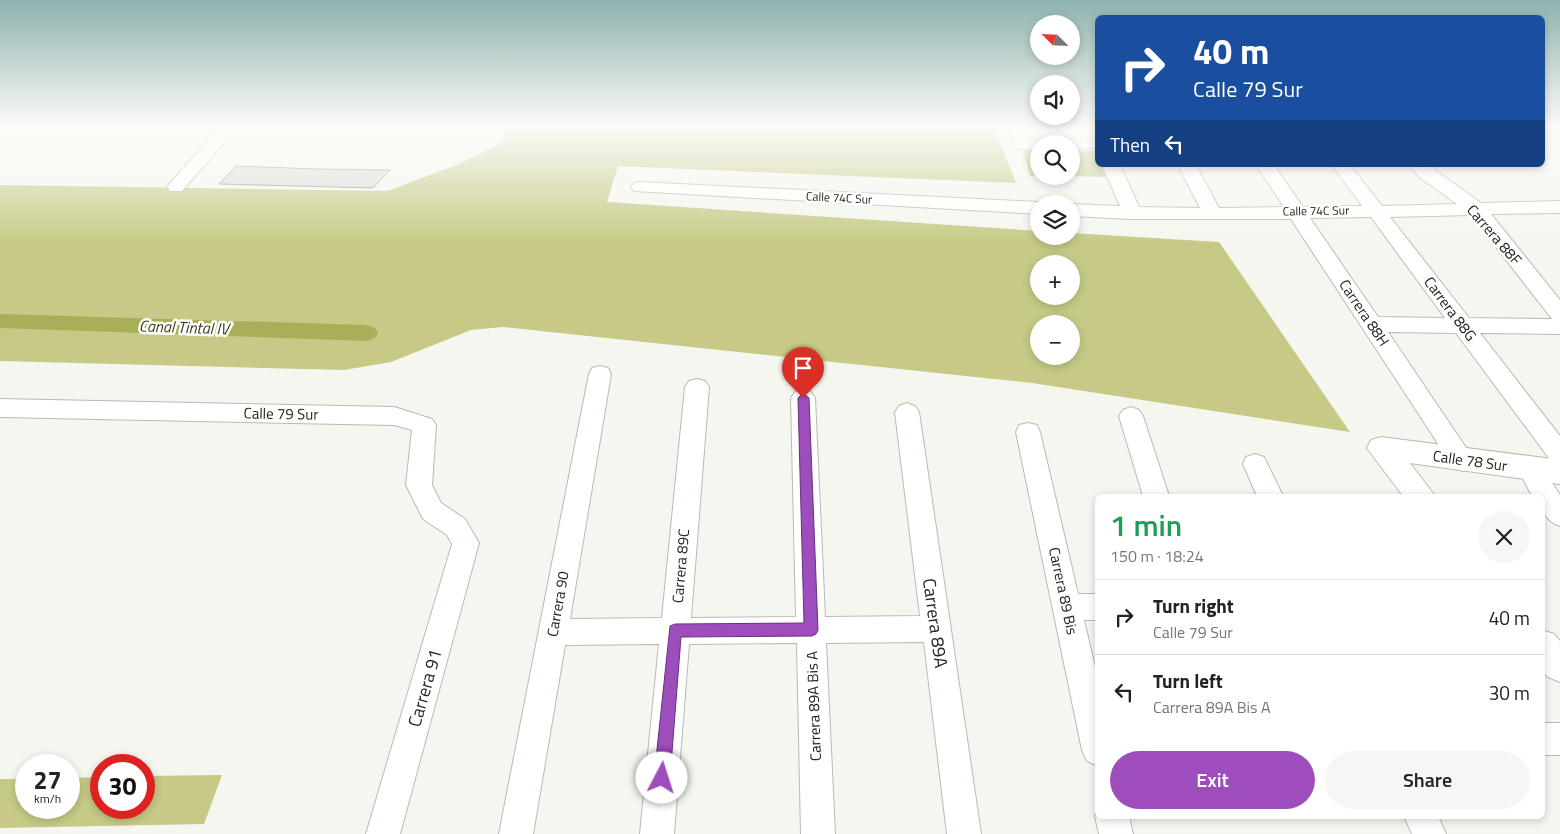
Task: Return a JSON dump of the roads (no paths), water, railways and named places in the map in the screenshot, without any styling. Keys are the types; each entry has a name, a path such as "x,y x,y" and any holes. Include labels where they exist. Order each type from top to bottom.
{"street":[{"path":"176,187 194,167"},
{"path":"1112,167 1132,213"},
{"path":"1188,167 1212,213"},
{"name":"Carrera 88H","path":"1266,167 1463,461"},
{"name":"Carrera 88G","path":"1343,167 1560,454"},
{"name":"Carrera 88F","path":"1420,167 1426,174 1476,208 1560,315"},
{"name":"Calle 74C Sur","path":"640,187 1030,208"},
{"name":"Calle 74C Sur","path":"1080,210 1132,213 1212,213 1560,207"},
{"path":"1371,324 1560,327"},
{"name":"Carrera 90","path":"516,834 600,374"},
{"name":"Carrera 89C","path":"657,834 697,387"},
{"name":"Carrera 89A Bis A","path":"803,398 818,834"},
{"name":"Calle 79 Sur","path":"0,408 394,416 424,425 419,485 432,511 456,528 466,543"},
{"name":"Carrera 89A","path":"907,412 964,834"},
{"path":"1131,416 1155,494"},
{"name":"Carrera 89 Bis","path":"1028,432 1095,733"},
{"name":"Calle 78 Sur","path":"1418,494 1380,448 1463,461 1560,472"},
{"path":"1255,464 1269,494"},
{"path":"1530,469 1560,515"},
{"name":"Carrera 91","path":"383,834 466,543"},
{"path":"1066,607 1095,607"},
{"path":"553,632 936,629"},
{"path":"1545,648 1560,666"},
{"path":"1545,739 1560,739"},
{"path":"1113,819 1116,834"},
{"path":"1422,819 1430,834"}],"waterway":[{"name":"Canal Tintal IV","path":"0,321 367,333"}]}
